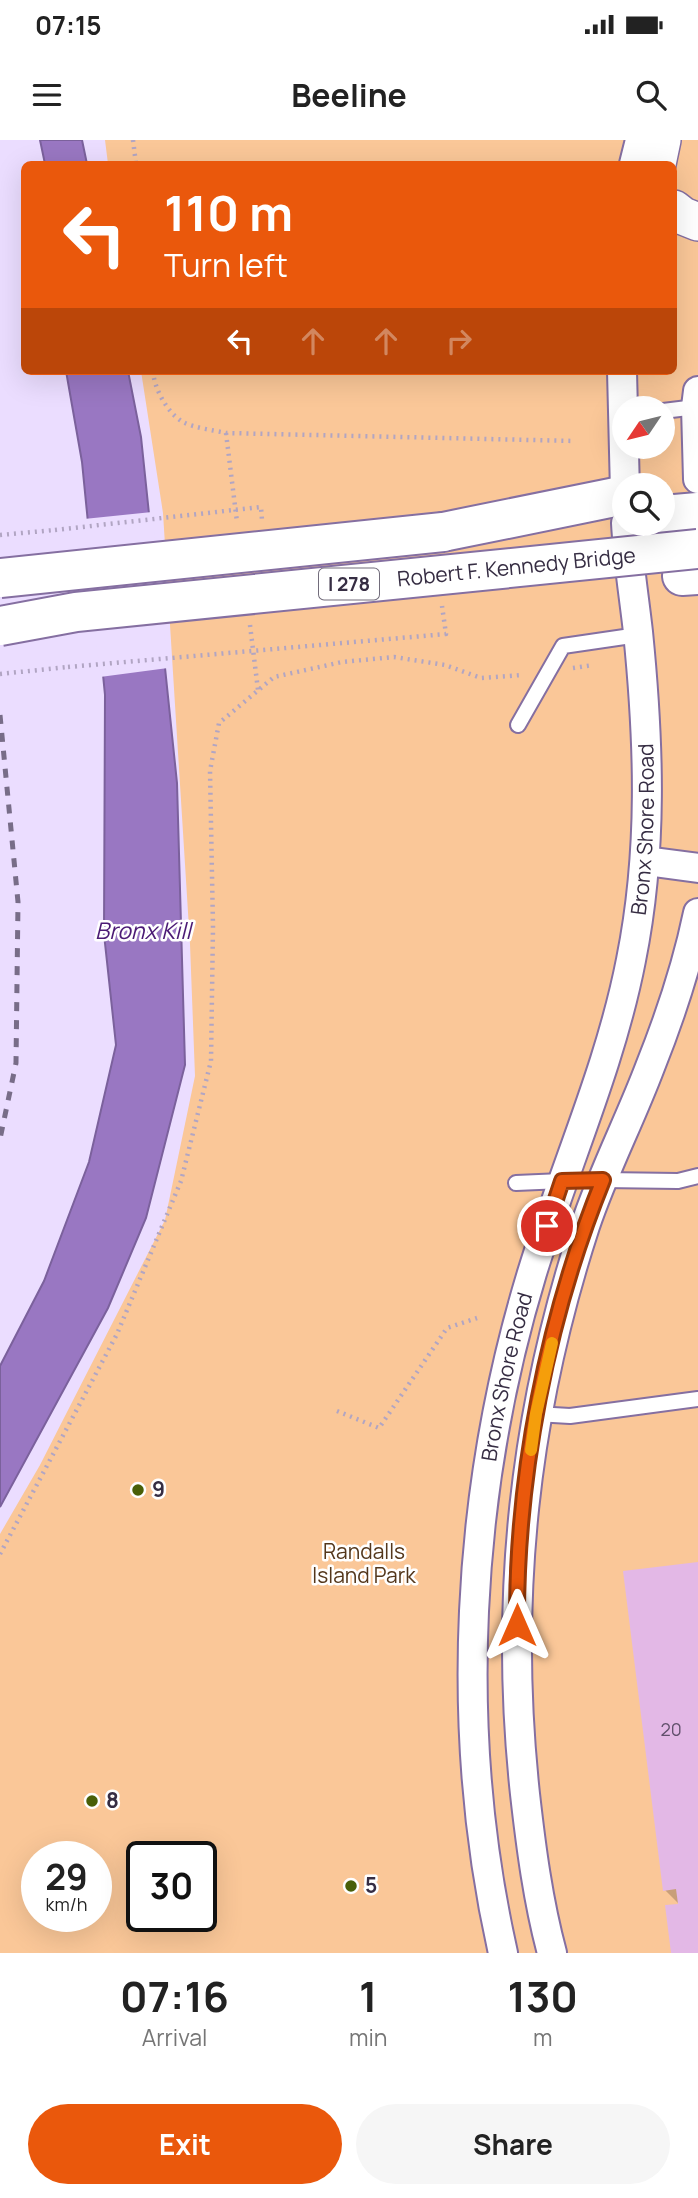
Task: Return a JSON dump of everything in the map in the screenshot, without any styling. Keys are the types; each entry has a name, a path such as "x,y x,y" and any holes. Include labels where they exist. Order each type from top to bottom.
{"highway":[{"path":"675,488 698,486"},
{"path":"443,532 612,496"},
{"path":"675,514 698,512"},
{"name":"Robert F. Kennedy Bridge","path":"0,578 443,532 612,522"},
{"name":"Robert F. Kennedy Bridge","path":"0,626 76,612 698,548"},
{"path":"0,636 81,636 698,575"}],"street":[{"path":"636,161 640,140"},
{"path":"658,161 662,140"},
{"path":"677,211 698,222"},
{"path":"622,375 623,396"},
{"path":"697,399 698,479"},
{"name":"Bronx Shore Road","path":"503,1953 488,1863 476,1741 473,1606 487,1474 507,1362 532,1273 619,1016 632,957 646,860 648,775 638,635 627,536"},
{"path":"646,860 698,868"},
{"name":"Bronx Shore Road","path":"552,1953 536,1879 522,1765 517,1665 519,1550 536,1414 571,1272 603,1180 677,995 698,913"},
{"path":"562,1181 603,1180"},
{"path":"498,1408 536,1414"},
{"path":"478,1557 519,1550"}],"lane":[{"path":"676,406 697,399"},
{"path":"518,725 563,646 638,635"},
{"path":"603,1180 678,1181 698,1177"},
{"path":"516,1183 562,1181"},
{"path":"536,1414 570,1416 698,1399"}],"path":[{"path":"133,140 136,161"},
{"path":"153,375 154,384 163,400 183,422 226,433 576,440"},
{"path":"0,536 55,530"},
{"path":"0,1554 117,1334 181,1181 211,1061 211,771 219,723 274,677 342,662 394,657 445,665 481,678 511,677 593,665"},
{"path":"0,674 68,667"},
{"path":"337,1411 379,1428 447,1328 477,1318"}],"green space":[{"name":"Randalls Island Park","path":"105,140 698,140 698,1953 0,1953 0,1534 40,1465 165,1220 195,1076 190,944 163,513 142,375 677,375 677,161 108,161"}],"water":[{"path":"40,140 82,140 86,161 44,161"},
{"name":"Bronx Kill","path":"67,375 129,375 141,437 177,783 185,1065 146,1218 108,1308 0,1507 0,1366 44,1281 89,1162 116,1045 104,934 105,695 82,462"}],"pier":[{"path":"152,512 168,668 100,677 84,519"}],"building":[{"path":"698,1562 698,1953 671,1953 665,1905 678,1904 676,1889 663,1891 623,1571"}],"railway":[{"path":"0,715 18,902 16,1063 0,1139"}],"slow traffic":[{"path":"531,1450 552,1343"}],"place":[{"name":"9","path":"138,1490"},
{"name":"8","path":"92,1801"},
{"name":"5","path":"351,1886"}],"route":[{"path":"517,1625 519,1550 536,1414 571,1272 603,1180 562,1181 547,1226"}]}
